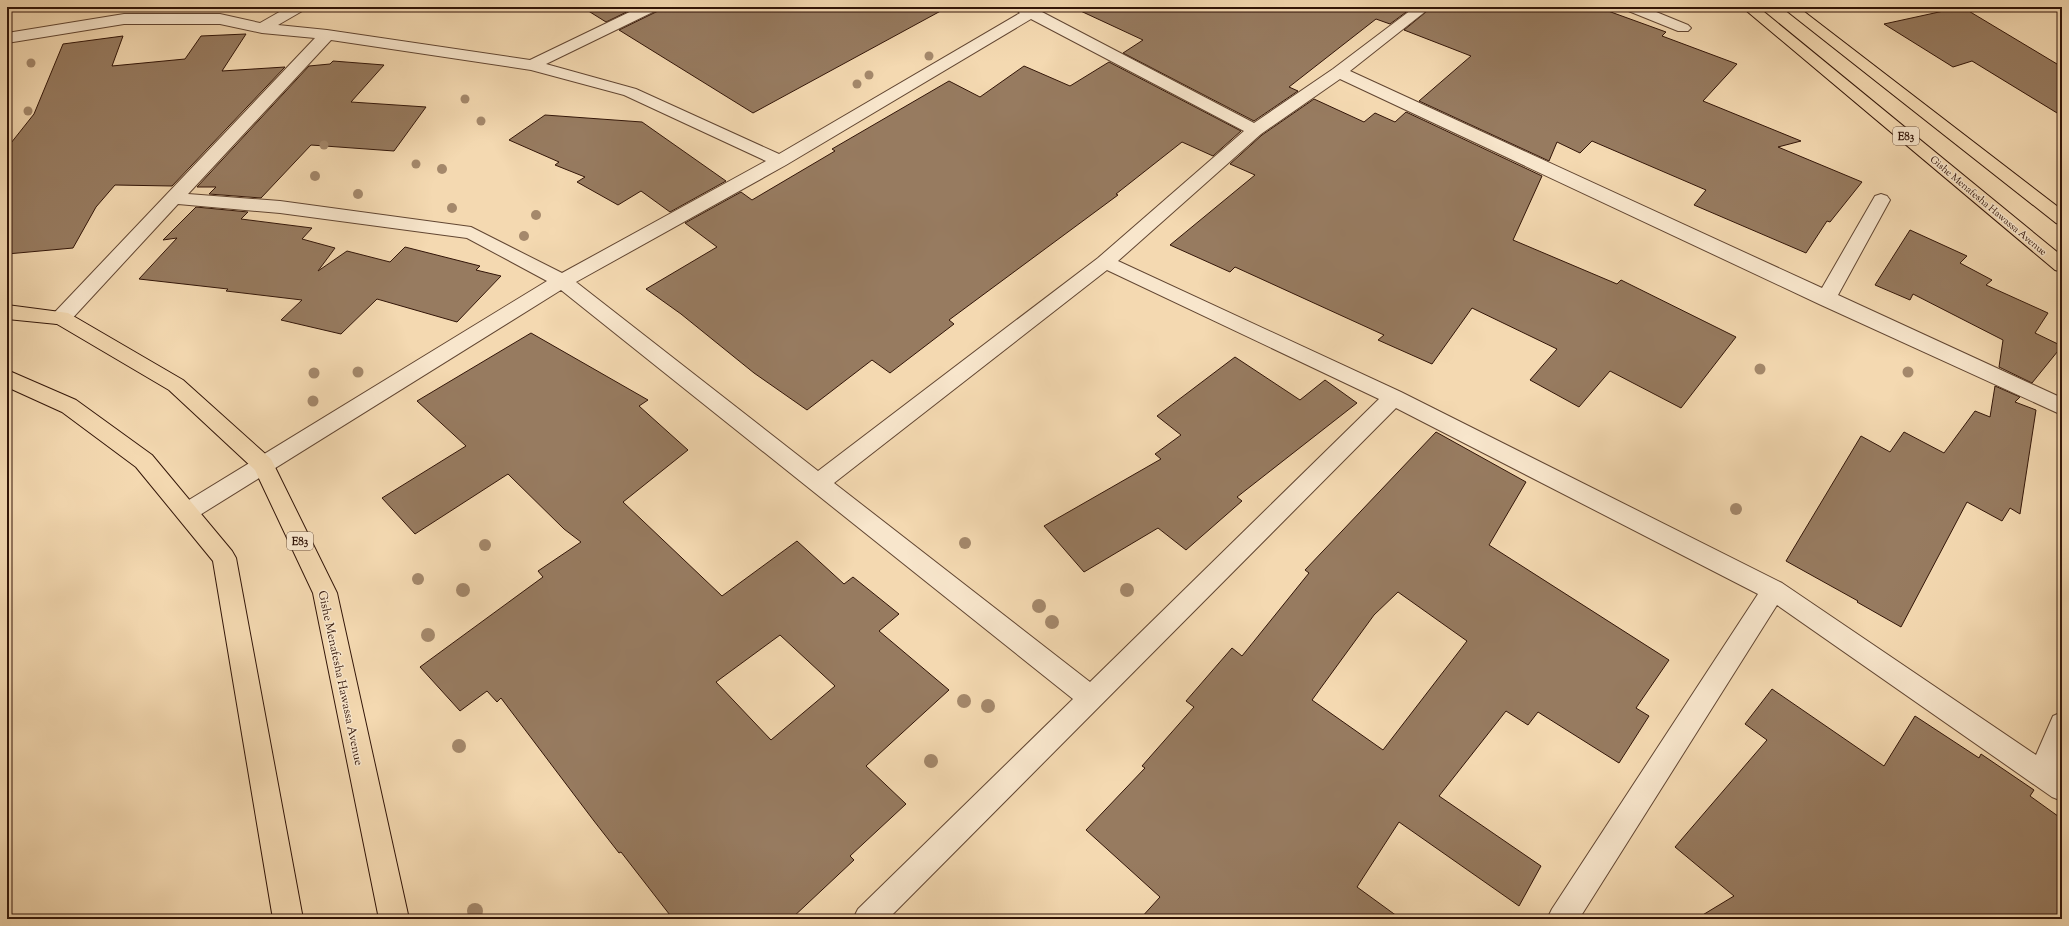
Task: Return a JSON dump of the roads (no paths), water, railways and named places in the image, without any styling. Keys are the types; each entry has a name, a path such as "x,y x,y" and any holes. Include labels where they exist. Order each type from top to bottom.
{"main road":[{"name":"Gishe Menafesha Hawassa Avenue","path":"1749,7 2062,266"},
{"name":"E83","path":"1789,7 2062,219"},
{"name":"Gishe Menafesha Hawassa Avenue","path":"7,312 60,318 176,385 263,465 325,593 394,919"},
{"path":"7,378 69,406 144,461 224,558 288,919"}],"street":[{"path":"124,19 150,7"},
{"path":"262,28 299,7"},
{"path":"532,65 652,7"},
{"path":"818,483 1105,262 1255,130 1339,72 1424,7"},
{"path":"1631,7 1683,28"},
{"path":"186,512 562,281 780,161 1030,9 1255,130"},
{"path":"7,38 124,19 220,19 262,28 327,35 532,65 630,92 780,161"},
{"path":"60,318 327,35"},
{"path":"1339,72 2062,407"},
{"path":"173,198 280,207 470,233 562,281 1090,697"},
{"path":"1826,298 1881,200"},
{"path":"1105,262 1394,397 1774,590 2052,781 2062,724"},
{"path":"868,919 1394,397"},
{"path":"1562,919 1774,590"}]}
